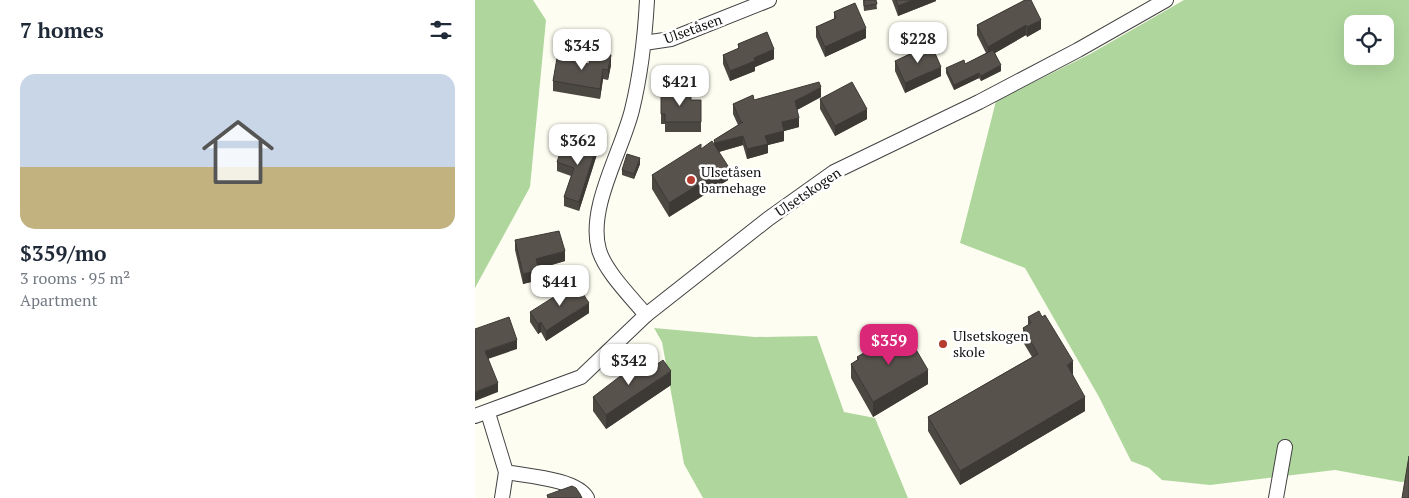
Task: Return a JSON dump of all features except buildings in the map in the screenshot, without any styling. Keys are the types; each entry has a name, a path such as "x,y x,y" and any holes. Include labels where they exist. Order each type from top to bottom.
{"street":[{"path":"646,315 614,276 600,253 597,241 599,211 632,113 645,43 647,0"},
{"name":"Ulsetåsen","path":"645,43 671,39 769,0"},
{"name":"Ulsetskogen","path":"481,414 581,376 646,315 768,219 834,172 1022,79 1165,0"},
{"path":"481,414 507,472 502,498"},
{"path":"1276,498 1285,447"},
{"path":"507,472 567,484 584,492 587,498"}],"green space":[{"path":"475,0 533,0 546,20 530,187 475,288"},
{"path":"1184,0 1409,0 1409,481 1401,482 1335,470 1210,485 1162,480 1149,468 1131,461 1099,397 1025,268 960,243 996,101 1090,54"},
{"path":"654,328 755,337 817,336 844,412 875,418 908,498 703,498 684,464 662,342"}],"place":[{"name":"Ulsetåsen barnehage","path":"691,180"},
{"name":"Ulsetskogen skole","path":"943,344"}]}
